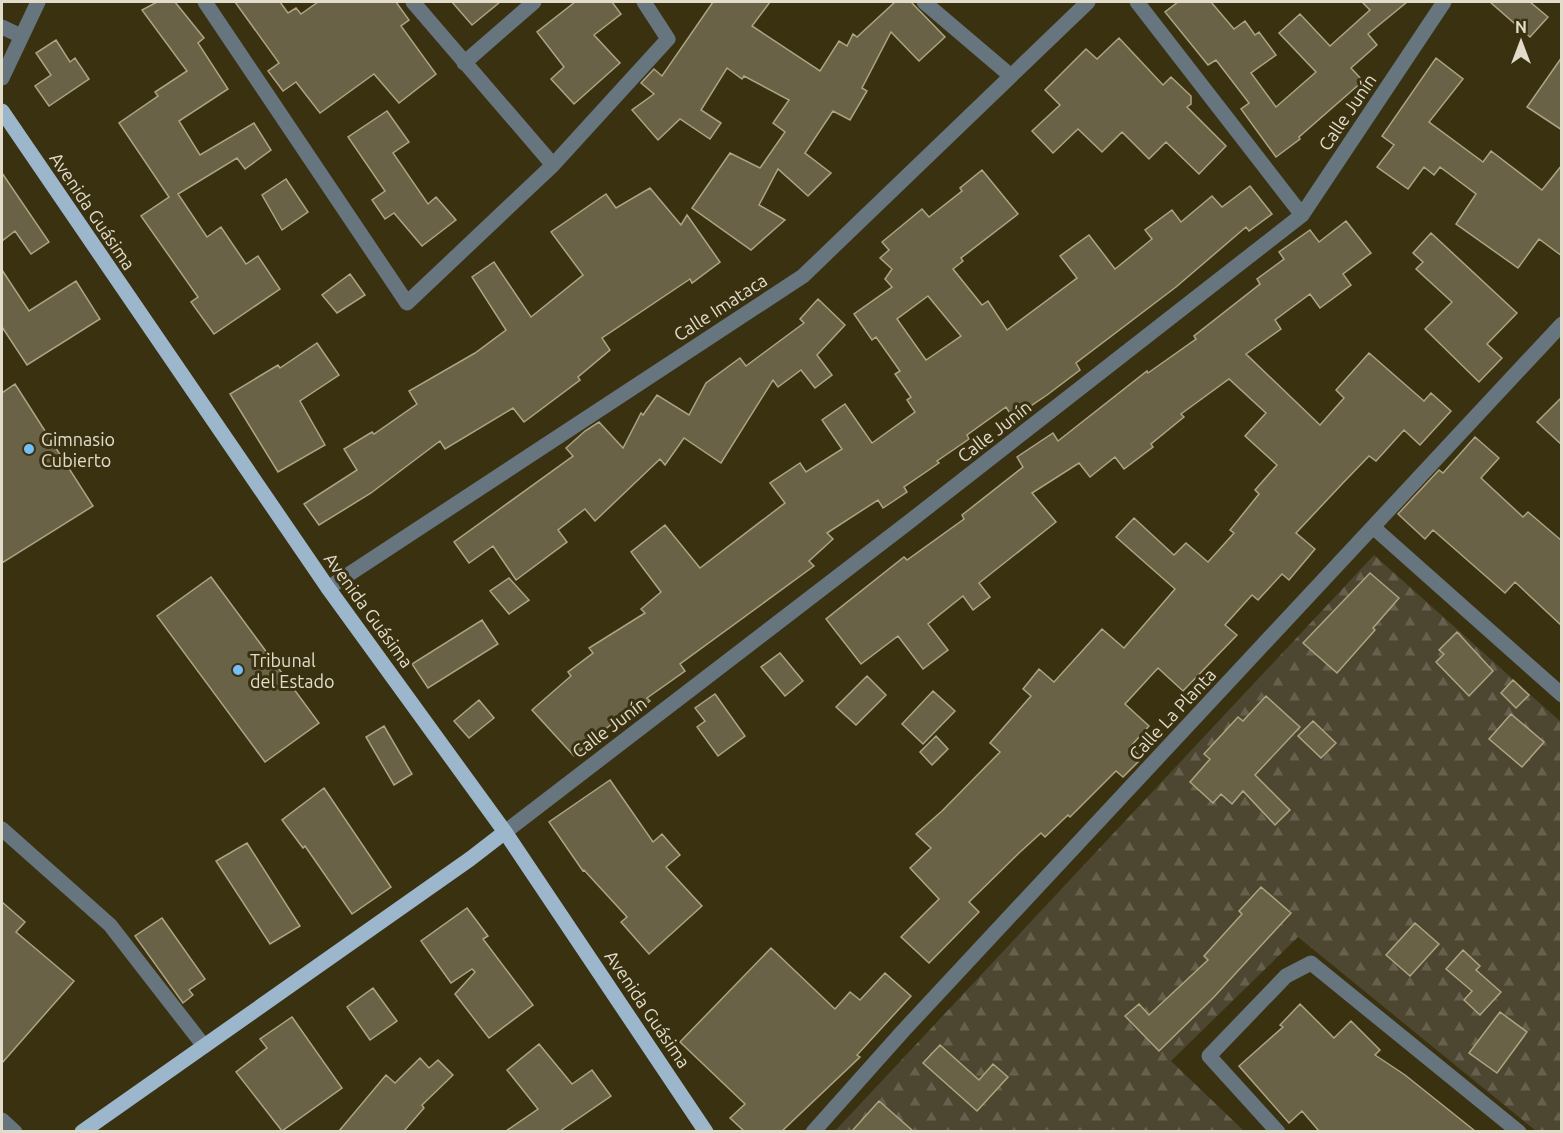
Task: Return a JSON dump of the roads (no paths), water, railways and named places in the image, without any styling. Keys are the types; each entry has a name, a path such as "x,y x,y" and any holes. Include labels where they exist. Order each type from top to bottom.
{"main road":[{"name":"Avenida Guásima","path":"2,111 328,588 505,832 706,1131"},
{"path":"82,1131 470,860 505,832"}],"street":[{"path":"2,78 38,2"},
{"path":"205,2 407,303 552,165 668,39 644,2"},
{"path":"413,2 552,165"},
{"path":"464,63 534,2"},
{"path":"924,2 1011,76"},
{"name":"Calle Imataca","path":"328,588 803,276 1088,2"},
{"path":"1137,2 1302,215"},
{"name":"Calle Junín","path":"505,832 896,533 1302,215 1444,2"},
{"path":"2,27 21,36"},
{"name":"Calle La Planta","path":"813,1131 903,1031 1562,324"},
{"path":"1373,527 1562,695"},
{"path":"2,829 110,925 204,1046"},
{"path":"1278,1131 1209,1056 1286,976 1311,963 1519,1131"},
{"path":"2,1120 15,1131"}],"place":[{"name":"Gimnasio Cubierto","path":"29,449"},
{"name":"Tribunal del Estado","path":"238,670"}]}
